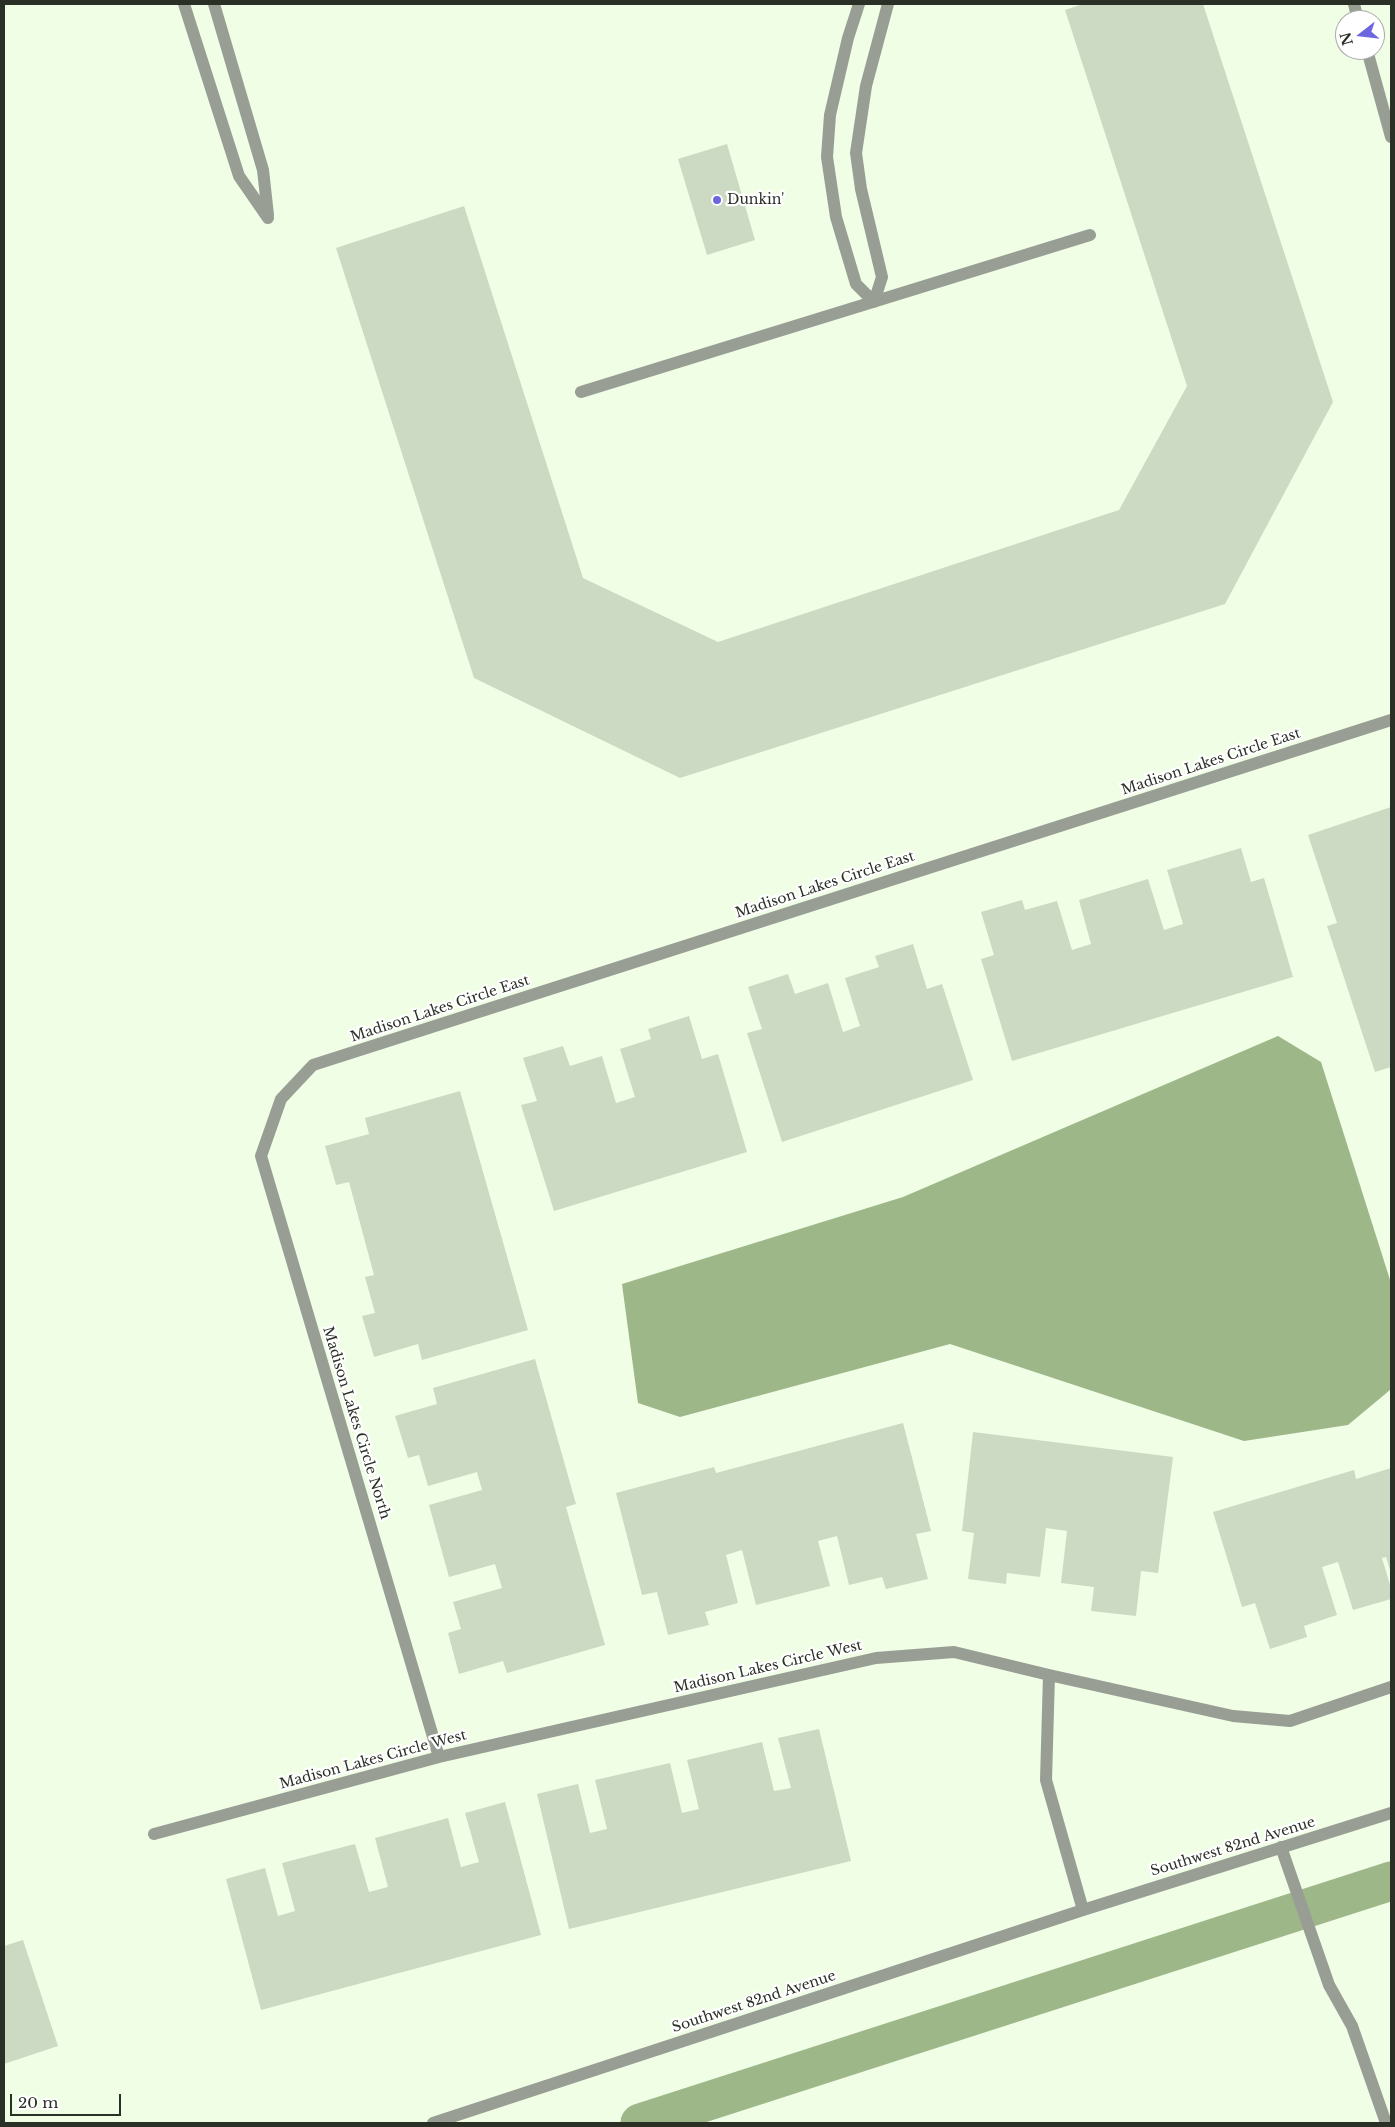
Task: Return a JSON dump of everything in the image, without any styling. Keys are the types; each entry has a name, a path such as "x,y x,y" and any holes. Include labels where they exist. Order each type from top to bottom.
{"street":[{"path":"184,4 239,176 268,218 264,170 214,4"},
{"path":"859,4 848,38 830,115 827,157 836,217 856,284 874,302"},
{"path":"874,302 882,277 861,189 856,153 866,86 888,4"},
{"path":"1370,60 1391,137"},
{"path":"580,392 1090,235"},
{"name":"Madison Lakes Circle East","path":"281,1099 313,1065 1391,720"},
{"name":"Madison Lakes Circle North","path":"281,1099 261,1156 439,1757"},
{"name":"Madison Lakes Circle West","path":"154,1834 439,1757 876,1658 954,1652 1234,1716 1290,1721 1391,1687"},
{"path":"1049,1675 1046,1780 1084,1910"},
{"name":"Southwest 82nd Avenue","path":"434,2123 1084,1910 1391,1813"},
{"path":"1281,1847 1328,1985 1352,2026 1386,2123"}],"shaded area":[{"path":"1278,1036 1321,1062 1391,1283 1390,1390 1348,1425 1244,1441 950,1344 680,1417 638,1403 622,1284 903,1197"}],"building":[{"path":"1083,4 1203,4 1333,402 1225,604 680,778 474,678 336,248 464,206 583,578 718,642 1119,510 1187,386 1065,10"},
{"name":"Dunkin'","path":"727,144 755,240 707,255 678,159"},
{"path":"1391,807 1391,1067 1375,1072 1327,926 1337,923 1308,835"},
{"path":"1241,848 1251,882 1264,878 1293,977 1012,1061 981,959 994,955 981,912 1022,900 1025,910 1057,901 1072,950 1091,944 1079,900 1148,879 1164,930 1183,924 1167,870"},
{"path":"913,944 927,989 942,984 973,1080 782,1142 747,1033 762,1029 748,987 788,974 795,994 828,983 843,1032 860,1026 845,978 879,967 875,956"},
{"path":"689,1016 702,1059 718,1054 747,1152 554,1211 521,1105 537,1101 523,1058 563,1046 570,1066 602,1056 616,1103 635,1097 620,1049 651,1039 648,1029"},
{"path":"460,1091 528,1330 422,1360 418,1344 374,1357 362,1316 375,1313 365,1277 374,1275 349,1182 336,1185 325,1146 369,1134 365,1118"},
{"path":"535,1359 576,1504 566,1507 605,1645 507,1673 503,1661 459,1674 448,1633 461,1629 453,1602 502,1588 495,1564 449,1577 429,1505 482,1490 477,1472 428,1486 419,1455 408,1458 395,1416 437,1404 433,1388"},
{"path":"903,1423 931,1531 916,1534 928,1579 886,1589 882,1577 849,1585 837,1536 818,1541 830,1586 756,1605 742,1550 726,1555 738,1603 705,1612 709,1625 668,1635 657,1592 642,1595 616,1493 714,1467 716,1473"},
{"path":"973,1432 1173,1457 1158,1573 1141,1571 1136,1616 1091,1611 1094,1587 1061,1583 1067,1531 1046,1528 1040,1577 1007,1573 1006,1584 968,1579 974,1533 962,1531"},
{"path":"1391,1468 1391,1573 1386,1557 1382,1558 1391,1588 1391,1599 1353,1610 1338,1562 1322,1567 1337,1615 1304,1626 1307,1637 1270,1649 1255,1603 1242,1607 1213,1512 1354,1470 1356,1479"},
{"path":"819,1729 851,1861 569,1929 537,1794 578,1784 590,1833 607,1829 595,1780 670,1763 682,1813 699,1809 687,1760 762,1742 774,1791 791,1788 778,1738"},
{"path":"505,1802 541,1935 261,2010 226,1879 265,1868 278,1916 295,1911 282,1863 355,1844 369,1892 388,1887 375,1838 448,1818 461,1867 479,1862 465,1813"},
{"path":"23,1940 58,2046 4,2064 4,1946"}],"waterway":[{"path":"640,2123 1391,1881"}],"place":[{"name":"Dunkin'","path":"717,200"}]}
